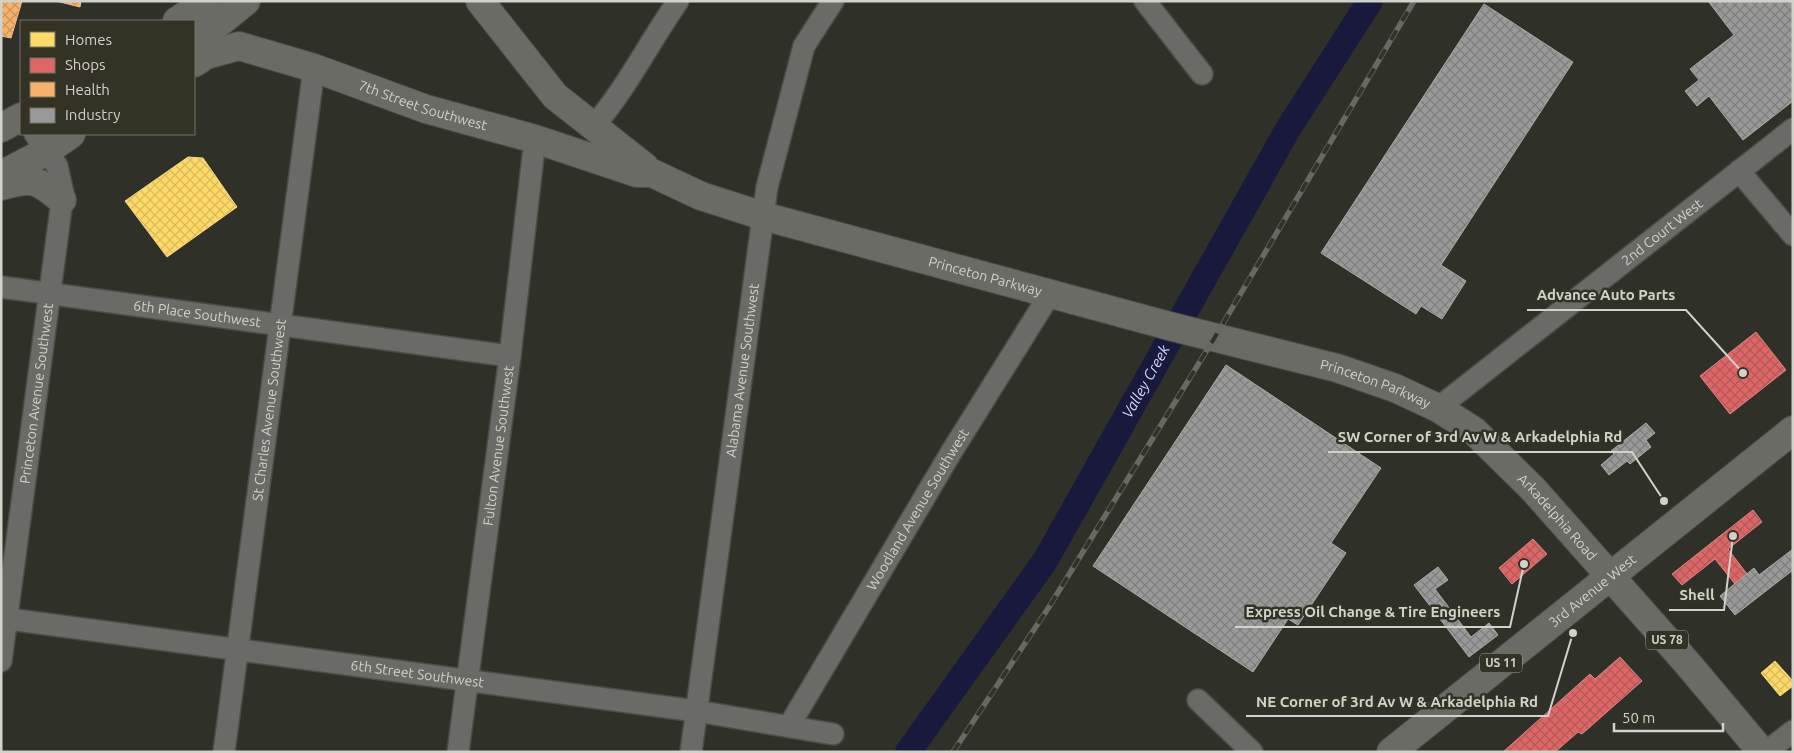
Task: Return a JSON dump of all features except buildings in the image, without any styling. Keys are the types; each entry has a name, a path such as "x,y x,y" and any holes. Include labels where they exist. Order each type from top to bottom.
{"main road":[{"path":"179,20 207,1"},
{"path":"195,42 246,1"},
{"path":"480,1 555,96 652,173"},
{"name":"7th Street Southwest","path":"195,62 206,55 239,46 314,68 426,108 535,139"},
{"path":"1,128 20,118"},
{"path":"1,175 41,142 67,135"},
{"name":"Princeton Parkway","path":"535,139 637,174 652,173 701,196 763,216 1050,294 1337,368 1395,388 1438,408"},
{"path":"1,186 31,180 42,183 62,200"},
{"name":"Arkadelphia Road","path":"1438,408 1474,431 1533,489 1610,575 1762,752"},
{"name":"3rd Avenue West","path":"1391,752 1793,430"}],"street":[{"path":"593,127 613,104 650,40 678,1"},
{"name":"Alabama Avenue Southwest","path":"691,752 767,187 804,46 833,1"},
{"path":"1145,1 1202,74"},
{"name":"St Charles Avenue Southwest","path":"224,752 314,68"},
{"name":"2nd Court West","path":"1438,408 1793,129"},
{"name":"Fulton Avenue Southwest","path":"458,752 510,356 535,139"},
{"name":"Princeton Avenue Southwest","path":"1,661 4,618 63,193 57,166 41,142"},
{"path":"1739,171 1793,235"},
{"name":"6th Place Southwest","path":"1,287 510,356"},
{"name":"Woodland Avenue Southwest","path":"789,726 952,451 1050,294"},
{"name":"6th Street Southwest","path":"4,618 696,711 834,734"},
{"path":"1198,700 1252,752"},
{"path":"1766,752 1793,731"}],"waterway":[{"name":"Valley Creek","path":"908,752 1045,561 1288,129 1370,1"}],"railway":[{"path":"953,752 1049,607 1215,337 1414,1"}],"place":[{"name":"Advance Auto Parts","path":"1743,373"},
{"name":"SW Corner of 3rd Av W & Arkadelphia Rd","path":"1664,501"},
{"name":"Shell","path":"1733,536"},
{"name":"Express Oil Change & Tire Engineers","path":"1524,564"},
{"name":"NE Corner of 3rd Av W & Arkadelphia Rd","path":"1573,633"}]}
